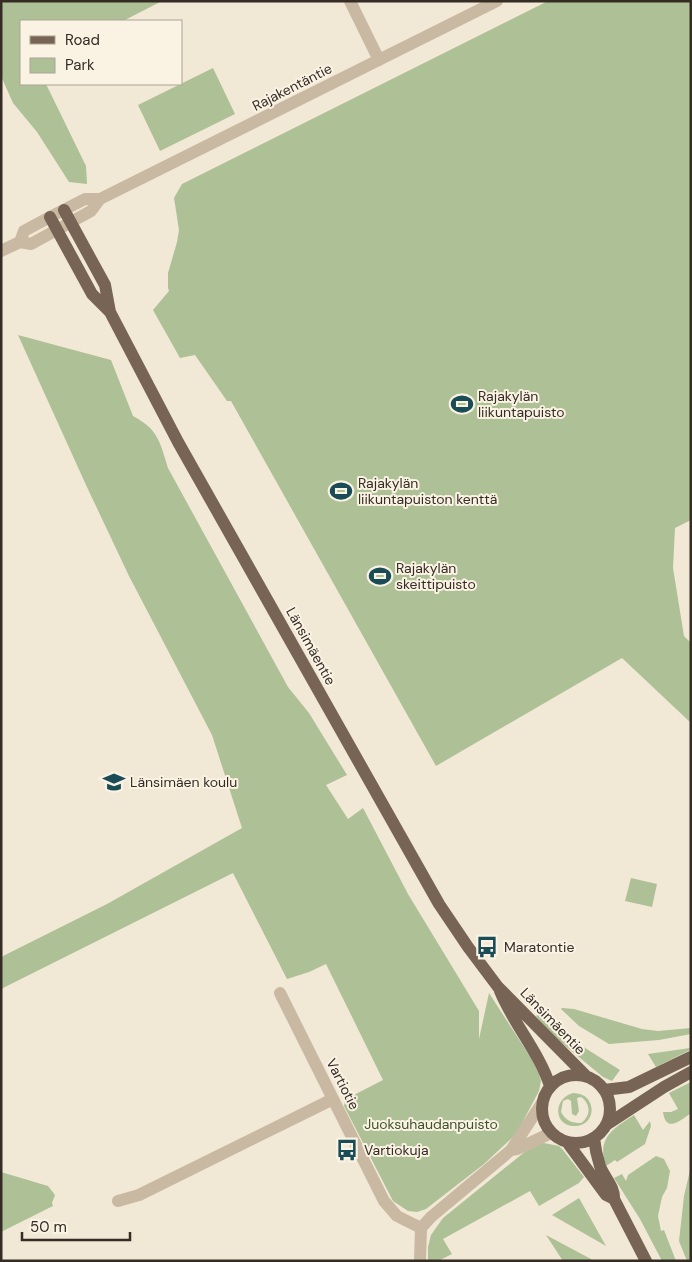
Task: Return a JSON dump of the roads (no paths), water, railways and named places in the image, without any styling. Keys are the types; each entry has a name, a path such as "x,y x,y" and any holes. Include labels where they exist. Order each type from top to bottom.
{"main road":[{"name":"Länsimäentie","path":"64,210 105,286 110,312 178,442 439,904 471,952 498,987 586,1076"},
{"name":"Länsimäentie","path":"50,217 92,294 110,312"},
{"name":"Länsimäentie","path":"498,987 515,1022 535,1052 550,1086"},
{"path":"604,1090 629,1087 691,1057"},
{"path":"566,1142 581,1143 594,1138 606,1125 664,1087 691,1072"},
{"path":"606,1125 610,1111 608,1097 599,1084 586,1076 566,1076 550,1086 545,1094 542,1103 543,1119 551,1133 566,1142 606,1195 614,1199"},
{"path":"594,1138 600,1167 646,1261"}],"street":[{"path":"350,1 379,60"},
{"name":"Rajakentäntie","path":"100,199 91,211 31,244 20,242 24,231 85,199 100,199 496,1"},
{"path":"1,251 20,242"},
{"name":"Vartiotie","path":"280,993 384,1201 397,1216 421,1228"},
{"path":"118,1201 139,1195 333,1099"},
{"path":"420,1261 421,1228 431,1217 511,1150 542,1103"},
{"path":"511,1150 551,1133"}],"place":[{"name":"Rajakylän liikuntapuisto","path":"462,404"},
{"name":"Rajakylän liikuntapuiston kenttä","path":"341,491"},
{"name":"Rajakylän skeittipuisto","path":"380,576"},
{"name":"Länsimäen koulu","path":"114,782"},
{"name":"Maratontie","path":"487,947"},
{"name":"Vartiokuja","path":"347,1150"}],"park label":[{"name":"Juoksuhaudanpuisto","path":"431,1124"}]}
